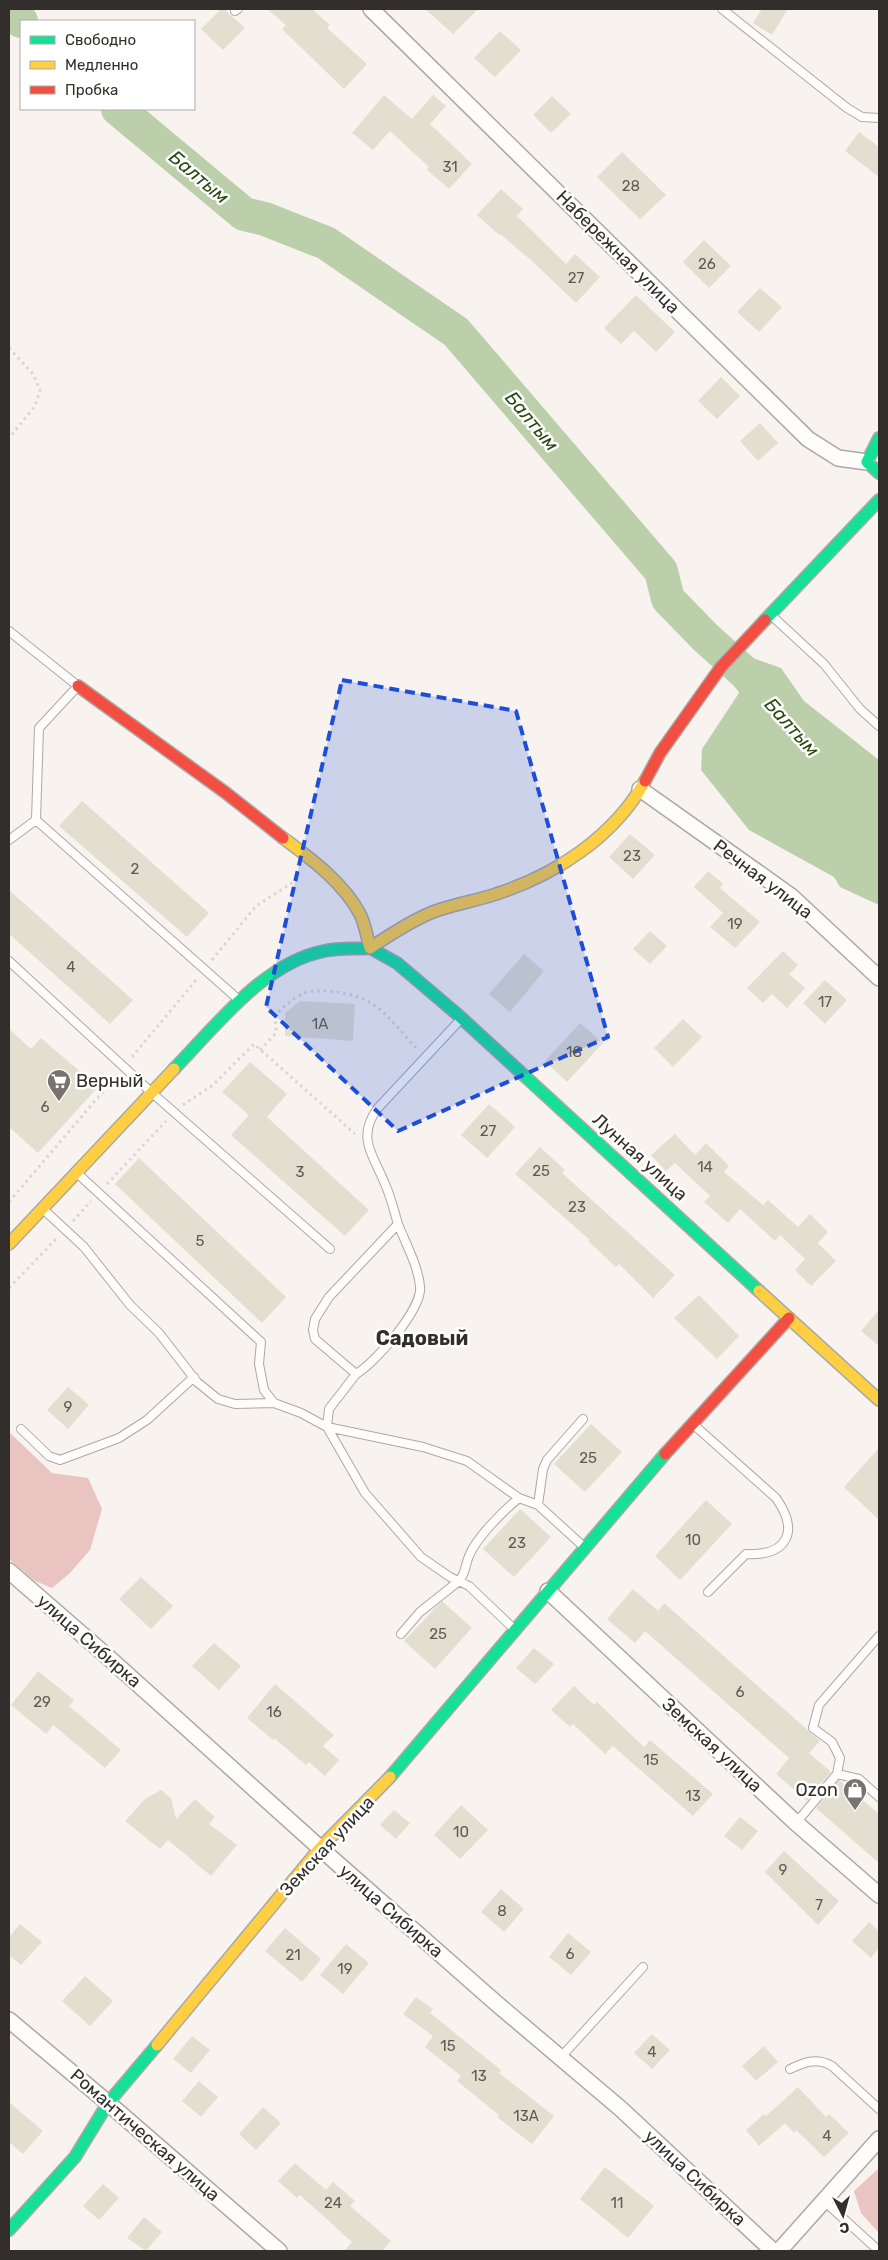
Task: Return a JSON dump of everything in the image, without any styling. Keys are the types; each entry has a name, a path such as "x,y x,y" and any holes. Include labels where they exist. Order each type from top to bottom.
{"street":[{"name":"Набережная улица","path":"371,9 808,439 838,458 867,462"},
{"path":"879,438 867,462 879,473"},
{"path":"9,1244 151,1092 262,980 292,962 324,951 370,948 394,932 428,914 496,894 560,865 582,852 603,834 640,789 660,752 721,667 879,500"},
{"path":"78,686 226,793 322,869 345,893 360,915 370,948"},
{"name":"Речная улица","path":"640,789 791,896 879,978"},
{"name":"Лунная улица","path":"370,948 397,963 462,1018 879,1400"},
{"name":"Земская улица","path":"9,2230 75,2156 108,2103 320,1848 376,1793 584,1547 692,1423 789,1318"},
{"name":"улица Сибирка","path":"9,1571 116,1664 320,1848 621,2109 773,2251"},
{"name":"Земская улица","path":"548,1591 796,1823 879,1895"},
{"name":"Романтическая улица","path":"9,2020 279,2251"},
{"path":"779,2251 879,2139"}],"lane":[{"path":"722,9 847,108 862,117 879,118"},
{"path":"771,615 824,664 860,709 879,726"},
{"path":"9,631 78,686 39,728 36,820"},
{"path":"9,840 36,820"},
{"path":"36,820 206,968 241,1002"},
{"path":"9,961 151,1092 330,1248"},
{"path":"462,1018 370,1119 367,1145 386,1184 420,1286 419,1298 415,1308 380,1352 366,1368 356,1374 329,1409 327,1427 365,1493 384,1517 421,1557 468,1586 515,1630"},
{"path":"76,1172 261,1342 259,1364 262,1381 264,1390 274,1403"},
{"path":"42,1209 84,1247 130,1305 159,1333 194,1377 218,1399 235,1404 274,1403 302,1413 327,1427 423,1446 467,1461 520,1498 538,1505 584,1547"},
{"path":"356,1374 315,1339 313,1330 315,1319 329,1297 398,1224"},
{"path":"21,1429 49,1456 60,1460 119,1438 147,1420 194,1377"},
{"path":"538,1505 546,1460 583,1420"},
{"path":"692,1423 776,1498 786,1513 789,1526 786,1542 774,1551 761,1555 746,1554 708,1592"},
{"path":"402,1634 420,1612 459,1581 464,1575 469,1556 476,1544 520,1498"},
{"path":"796,1823 837,1774 840,1758 832,1742 813,1728 819,1705 879,1636"},
{"path":"837,1774 859,1779 879,1797"},
{"path":"561,2057 643,1967"},
{"path":"790,2069 807,2061 824,2062 832,2066 879,2109"},
{"path":"823,2200 879,2251"}],"path":[{"path":"9,348 32,374 40,390 35,406 9,438"},
{"path":"9,1202 124,1067 256,906 302,876 322,869"},
{"path":"260,1050 276,1033 275,1016 286,1004 304,993 332,992 356,995 371,1002 425,1058"},
{"path":"9,1288 174,1112 213,1085 254,1044 367,1145"}],"highlighted area":[{"path":"342,680 516,711 608,1037 398,1131 266,1007"}],"shaded area":[{"path":"9,1432 52,1473 88,1478 102,1509 90,1550 70,1573 52,1588 35,1581 9,1559"},
{"path":"879,2168 878,2232 861,2213 854,2191"}],"water":[{"path":"747,656 781,668 804,701 879,760 879,905 840,887 834,877 749,830 701,770 702,749 739,693 737,671"}],"building":[{"path":"221,9 224,9 245,28 223,50 201,29"},
{"path":"267,9 312,9 330,25 327,28 367,64 344,89 282,29 286,25"},
{"path":"425,9 478,9 453,34"},
{"path":"762,9 788,9 772,35 753,23"},
{"path":"500,31 521,50 495,77 474,58"},
{"path":"384,95 412,119 433,95 446,106 430,124 472,164 449,189 427,170 429,167 390,131 373,150 352,133"},
{"path":"552,96 571,114 551,133 533,115"},
{"path":"859,132 879,147 879,177 845,151"},
{"path":"622,152 666,195 640,219 597,177"},
{"path":"501,189 523,209 517,216 566,264 575,254 600,277 576,303 532,261 477,215"},
{"path":"704,240 731,266 709,288 683,262"},
{"path":"760,288 782,307 759,332 737,312"},
{"path":"636,295 675,332 656,352 634,331 621,344 604,328"},
{"path":"721,377 740,396 717,419 698,401"},
{"path":"760,423 778,443 758,461 740,441"},
{"path":"82,801 209,913 187,937 59,826"},
{"path":"630,834 655,855 633,879 609,857"},
{"path":"708,871 723,884 720,888 760,922 735,948 710,927 723,913 694,887"},
{"path":"9,890 133,1000 110,1024 9,934"},
{"path":"650,931 667,946 650,964 633,949"},
{"path":"783,951 798,965 789,974 805,988 787,1008 772,994 763,1003 747,988"},
{"path":"524,954 544,971 510,1012 489,994"},
{"path":"825,980 847,1000 825,1024 803,1003"},
{"path":"300,1001 355,1004 353,1041 285,1036 285,1013"},
{"path":"683,1019 702,1037 673,1067 654,1048"},
{"path":"580,1023 603,1043 567,1082 545,1061"},
{"path":"9,1029 31,1049 41,1038 98,1087 38,1153 9,1127"},
{"path":"250,1062 287,1094 267,1117 369,1210 345,1236 231,1135 249,1115 222,1092"},
{"path":"489,1104 515,1127 487,1158 461,1135"},
{"path":"675,1134 695,1155 706,1143 729,1166 724,1172 763,1205 768,1200 798,1227 810,1214 828,1232 818,1243 836,1261 811,1286 795,1270 805,1259 780,1235 775,1241 740,1209 728,1223 704,1202 710,1196 675,1163 666,1171 651,1155"},
{"path":"540,1147 565,1170 562,1173 675,1275 653,1298 619,1264 616,1267 588,1241 590,1240 515,1174"},
{"path":"139,1158 286,1297 262,1323 115,1184"},
{"path":"699,1295 739,1336 717,1359 674,1318"},
{"path":"879,1310 879,1346 861,1331"},
{"path":"68,1387 89,1405 68,1429 47,1410"},
{"path":"591,1424 622,1452 585,1492 554,1464"},
{"path":"879,1448 879,1520 844,1487"},
{"path":"706,1500 732,1524 680,1580 655,1556"},
{"path":"520,1509 551,1537 514,1577 483,1549"},
{"path":"141,1577 173,1606 151,1629 119,1599"},
{"path":"633,1589 658,1611 664,1603 820,1741 809,1753 831,1772 807,1801 776,1774 789,1758 645,1631 635,1643 607,1619"},
{"path":"442,1601 472,1628 435,1669 404,1641"},
{"path":"214,1643 241,1666 219,1690 192,1666"},
{"path":"534,1648 554,1664 535,1684 516,1668"},
{"path":"38,1671 74,1700 69,1706 121,1750 105,1768 53,1725 46,1734 11,1705"},
{"path":"275,1684 334,1735 323,1746 339,1760 325,1776 309,1762 306,1765 247,1718"},
{"path":"574,1686 594,1705 597,1702 644,1747 650,1740 713,1794 693,1816 613,1746 605,1754 573,1724 570,1727 551,1710"},
{"path":"839,1780 879,1814 879,1863 816,1808"},
{"path":"161,1790 171,1798 176,1819 195,1799 215,1817 209,1824 237,1845 211,1876 168,1840 160,1849 125,1821 145,1799"},
{"path":"461,1805 488,1830 460,1859 434,1835"},
{"path":"394,1810 410,1823 396,1839 380,1825"},
{"path":"740,1817 758,1831 742,1850 724,1836"},
{"path":"784,1851 839,1901 818,1925 765,1872"},
{"path":"501,1889 524,1909 504,1932 481,1912"},
{"path":"869,1922 879,1931 879,1948 871,1958 852,1941"},
{"path":"20,1924 42,1942 21,1965 9,1955 9,1937"},
{"path":"285,1928 321,1959 302,1982 265,1951"},
{"path":"568,1933 591,1952 571,1975 549,1957"},
{"path":"346,1944 369,1963 343,1994 320,1975"},
{"path":"85,1976 113,2001 90,2026 62,2001"},
{"path":"416,1997 433,2009 430,2013 501,2070 499,2073 554,2116 532,2144 497,2117 499,2115 457,2081 461,2076 425,2047 433,2036 403,2014"},
{"path":"652,2034 670,2050 652,2069 634,2053"},
{"path":"192,2036 210,2050 191,2073 173,2059"},
{"path":"764,2046 778,2062 756,2081 742,2066"},
{"path":"199,2081 218,2097 201,2117 182,2101"},
{"path":"798,2087 826,2117 829,2114 849,2133 824,2157 796,2130 794,2133 785,2123 759,2146 746,2130 764,2114 766,2116"},
{"path":"9,2102 43,2131 23,2154 9,2142"},
{"path":"263,2107 281,2123 256,2150 239,2134"},
{"path":"295,2163 326,2190 333,2182 355,2201 350,2206 391,2241 382,2251 344,2251 352,2242 300,2195 297,2198 278,2181"},
{"path":"605,2167 654,2206 628,2238 580,2199"},
{"path":"103,2184 119,2198 99,2220 83,2206"},
{"path":"144,2217 162,2232 146,2251 127,2238"}],"waterway":[{"name":"Балтым","path":"9,10 20,20"},
{"name":"Балтым","path":"119,110 244,214 265,219 326,243 456,332 661,571 668,599 705,637 746,674 769,702"}],"traffic: fast":[{"path":"879,438 867,462 879,473"},
{"path":"765,620 879,500"},
{"path":"370,948 397,963 457,1014 759,1291"},
{"path":"174,1069 223,1016 261,983 281,969 302,958 324,951 370,948"},
{"path":"390,1777 665,1454"},
{"path":"9,2230 75,2157 108,2103 157,2045"}],"traffic: slow":[{"path":"370,948 404,926 426,915 518,886 561,865 600,836 617,820 645,781"},
{"path":"283,838 336,881 353,902 365,926 370,948"},
{"path":"9,1244 174,1069"},
{"path":"759,1291 879,1400"},
{"path":"157,2045 320,1848 390,1777"}],"traffic: jam":[{"path":"645,781 660,753 721,667 765,620"},
{"path":"78,686 226,793 283,838"},
{"path":"665,1454 789,1318"}],"place":[{"name":"Верный","path":"59,1102"},
{"name":"Ozon","path":"855,1811"}],"district":[{"name":"Садовый","path":"422,1338"}]}
